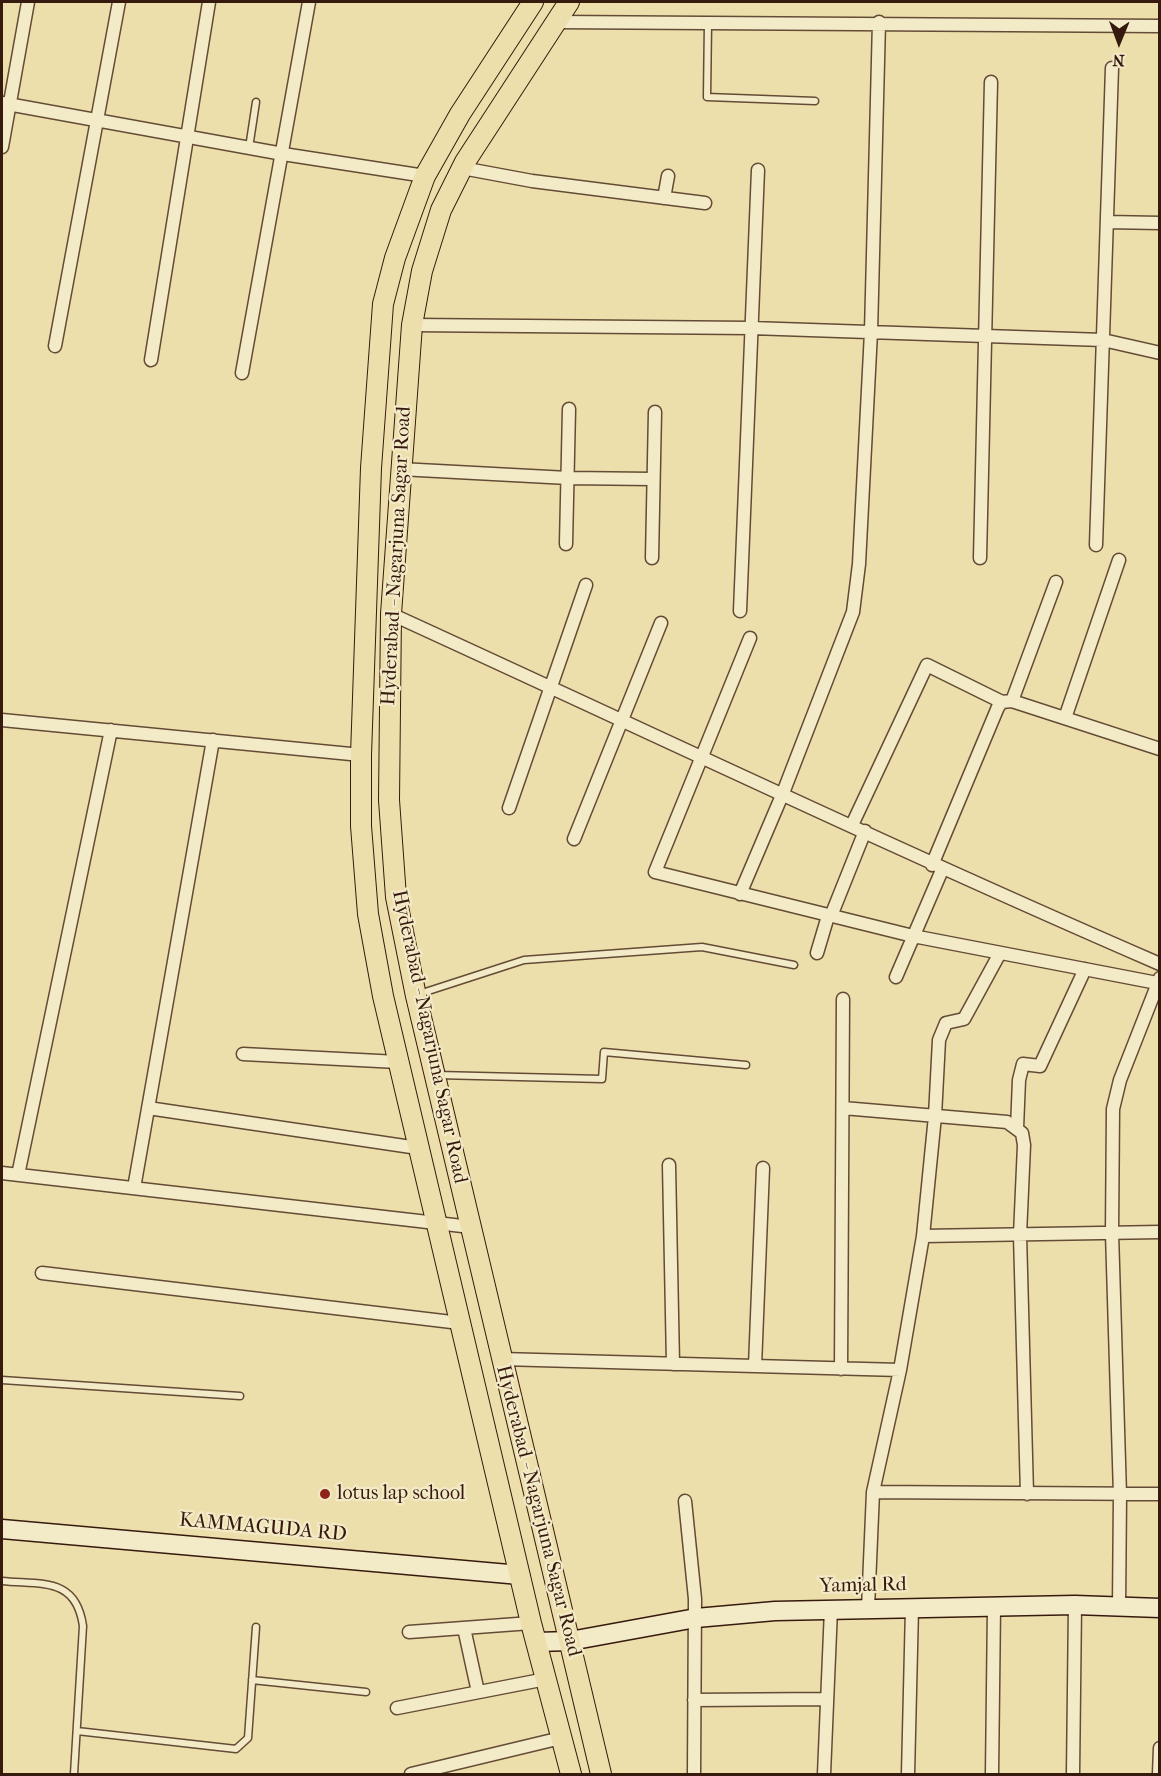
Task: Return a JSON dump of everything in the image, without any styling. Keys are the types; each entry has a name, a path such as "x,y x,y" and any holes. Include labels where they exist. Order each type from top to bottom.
{"main road":[{"name":"Hyderabad - Nagarjuna Sagar Road","path":"533,2 460,114 425,176 395,258 383,304 371,468 361,755 361,826 368,914 398,1062 439,1225 534,1633 571,1774"},
{"name":"Hyderabad - Nagarjuna Sagar Road","path":"569,2 462,168 441,210 422,271 412,325 400,469 391,614 389,800 396,897 416,996 601,1774"},
{"name":"KAMMAGUDA RD","path":"2,1529 520,1575"},
{"name":"Yamjal Rd","path":"534,1633 570,1641 696,1618 831,1609 1075,1605 1160,1608"}],"street":[{"path":"2,147 5,104 27,2"},
{"path":"55,346 119,2"},
{"path":"152,360 209,2"},
{"path":"242,373 309,2"},
{"path":"555,22 879,22 1160,26"},
{"path":"740,894 783,793 853,612 859,564 871,332 879,22"},
{"path":"1096,545 1112,68"},
{"path":"980,558 987,337 991,82"},
{"path":"5,104 283,154 425,176"},
{"path":"462,168 532,181 705,203"},
{"path":"740,611 758,170"},
{"path":"664,198 668,176"},
{"path":"1107,222 1160,223"},
{"path":"412,325 752,328 1103,340 1160,353"},
{"path":"566,544 569,409"},
{"path":"652,558 655,412"},
{"path":"400,469 568,478 652,478"},
{"path":"1065,718 1119,560"},
{"path":"896,977 998,706 1007,701 1056,582"},
{"path":"509,808 586,585"},
{"path":"391,614 783,793 937,867 1160,964"},
{"path":"574,838 660,623"},
{"path":"750,638 655,872 913,936 1085,969 1158,980 1115,1099 1112,1233 1120,1495 1119,1607"},
{"path":"852,825 927,665 1007,701 1159,748"},
{"path":"2,720 361,755"},
{"path":"18,1175 111,730"},
{"path":"134,1188 213,740"},
{"path":"817,953 829,916 865,831"},
{"path":"868,1608 873,1492 900,1370 923,1236 935,1116 939,1040 946,1023 964,1019 1000,953"},
{"path":"1017,1128 1019,1080 1023,1064 1040,1066 1085,969"},
{"path":"842,1369 843,999"},
{"path":"243,1054 398,1062"},
{"path":"148,1108 418,1148"},
{"path":"843,1108 1007,1122 1022,1133 1024,1145 1020,1235 1027,1494"},
{"path":"669,1165 673,1364"},
{"path":"755,1366 763,1168"},
{"path":"2,1173 471,1227"},
{"path":"923,1236 1160,1232"},
{"path":"42,1273 460,1323"},
{"path":"501,1359 900,1370"},
{"path":"873,1492 1160,1494"},
{"path":"685,1501 696,1618 694,1774"},
{"path":"1073,1774 1075,1605"},
{"path":"992,1774 994,1606"},
{"path":"908,1774 912,1608"},
{"path":"824,1774 831,1609"},
{"path":"409,1632 464,1628 534,1633"},
{"path":"464,1628 478,1692"},
{"path":"397,1708 546,1679"},
{"path":"694,1700 827,1699"},
{"path":"411,1774 561,1738"},
{"path":"1159,1774 1160,1748"},
{"path":"466,1761 470,1774"}],"lane":[{"path":"708,22 707,97 815,101"},
{"path":"249,148 256,102"},
{"path":"416,996 524,960 702,947 794,965"},
{"path":"436,1075 602,1079 604,1052 746,1065"},
{"path":"2,1380 240,1396"},
{"path":"2,1581 57,1587 72,1594 81,1610 84,1626 74,1774"},
{"path":"77,1731 236,1749 248,1738 256,1627"},
{"path":"252,1680 366,1692"}],"place":[{"name":"lotus lap school","path":"325,1494"}]}
